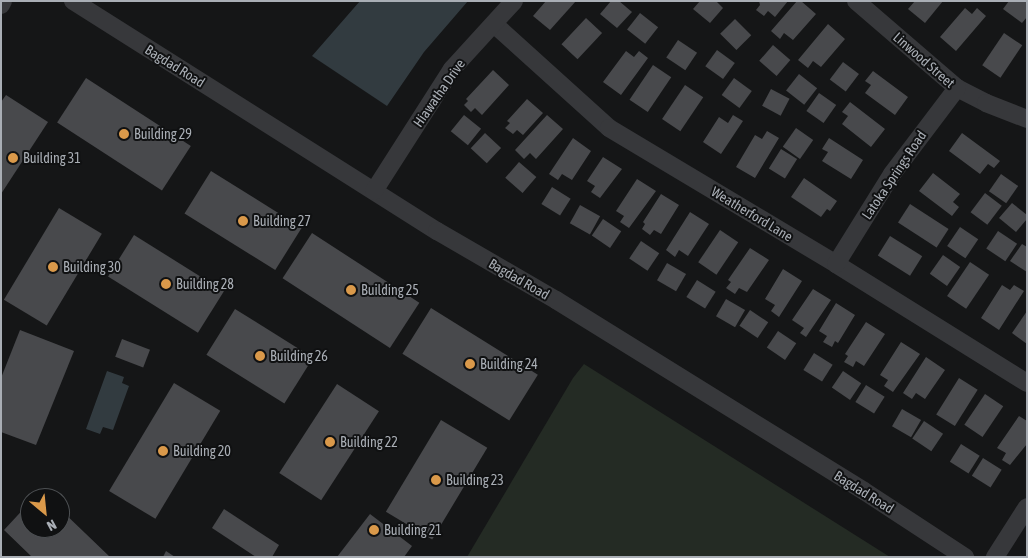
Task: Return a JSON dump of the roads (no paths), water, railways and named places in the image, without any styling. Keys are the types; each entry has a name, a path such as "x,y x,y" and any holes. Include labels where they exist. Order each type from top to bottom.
{"street":[{"name":"Bagdad Road","path":"73,1 374,191 864,491 965,557"},
{"name":"Hiawatha Drive","path":"374,191 452,69 514,1"},
{"name":"Linwood Street","path":"856,1 957,88 986,103 1027,119"},
{"name":"Weatherford Lane","path":"494,24 609,128 836,264 1027,383"},
{"name":"Latoka Springs Road","path":"836,264 892,174 957,88"},
{"path":"995,557 1027,508"}],"place":[{"name":"Building 29","path":"124,134"},
{"name":"Building 31","path":"13,158"},
{"name":"Building 27","path":"243,221"},
{"name":"Building 30","path":"53,267"},
{"name":"Building 28","path":"166,284"},
{"name":"Building 25","path":"351,290"},
{"name":"Building 26","path":"260,356"},
{"name":"Building 24","path":"470,364"},
{"name":"Building 22","path":"330,442"},
{"name":"Building 20","path":"163,451"},
{"name":"Building 23","path":"436,480"},
{"name":"Building 21","path":"374,530"}]}
